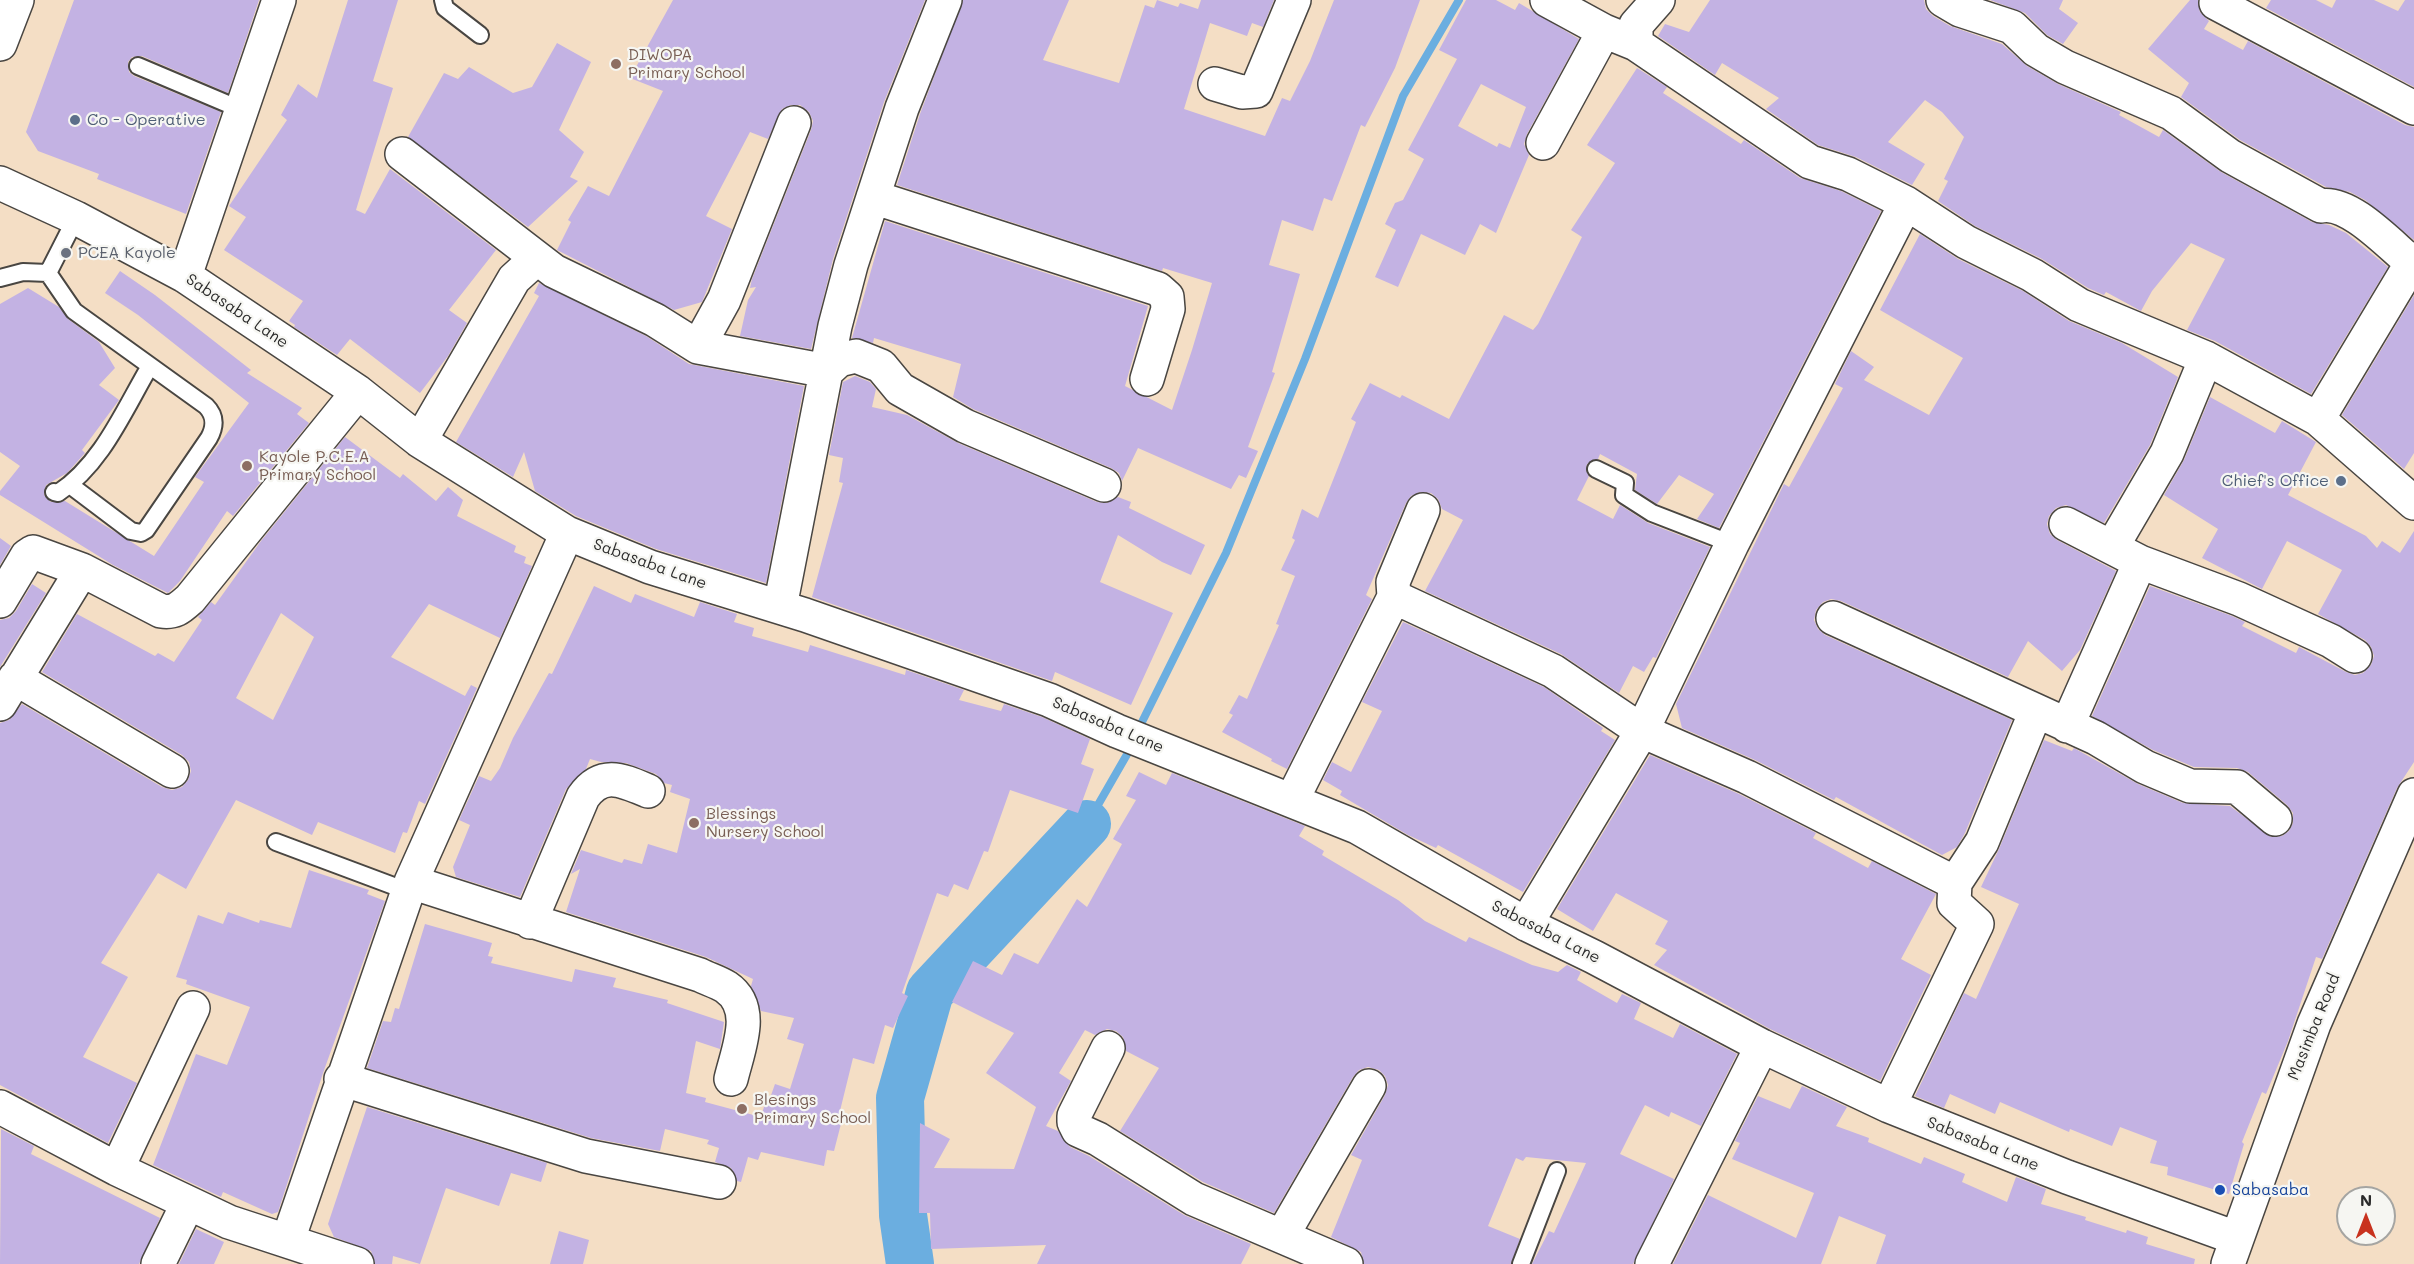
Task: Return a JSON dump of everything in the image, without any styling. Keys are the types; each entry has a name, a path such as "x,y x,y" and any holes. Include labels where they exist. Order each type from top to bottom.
{"street":[{"path":"0,44 17,0"},
{"path":"185,276 279,0"},
{"path":"780,607 835,326 902,108 945,0"},
{"path":"1215,84 1242,92 1256,91 1294,0"},
{"path":"1547,0 1604,31 1636,44 1810,162 1848,174 1906,203 1966,242 2032,275 2079,305 2206,358 2318,419 2414,503"},
{"path":"1636,44 1636,25 1658,0"},
{"path":"1943,0 1960,10 2012,27 2037,50 2065,67 2171,113 2230,156 2321,206 2332,203 2354,215 2413,261 2318,419"},
{"path":"2216,3 2414,108"},
{"path":"1543,143 1604,31"},
{"path":"698,347 724,300 794,123"},
{"path":"402,154 554,271 655,320 698,347 827,371"},
{"name":"Sabasaba Lane","path":"0,183 76,218 185,276 358,392 420,441 567,533 650,567 780,607 1048,700 1117,731 1357,827 1526,924 1594,957 1762,1046 1889,1106 2067,1178 2232,1251"},
{"path":"873,197 1158,289 1167,297 1168,309 1147,379"},
{"path":"1526,924 1642,731 1732,544 1906,203"},
{"path":"420,441 514,279 536,259"},
{"path":"827,371 839,360 856,356 881,366 900,389 965,426 1104,486"},
{"path":"2112,547 2167,453 2206,358"},
{"path":"0,601 27,556 33,552 82,570 161,611 171,612 178,609 190,599 358,392"},
{"path":"1292,800 1394,597 1393,582 1423,510"},
{"path":"2066,524 2140,562 2239,599 2331,641 2355,657"},
{"path":"288,1240 341,1079 409,886 567,533"},
{"path":"2067,726 2140,562"},
{"path":"82,570 7,691 172,771"},
{"path":"1394,597 1553,671 1642,731 1747,777 1955,884"},
{"path":"1833,618 2096,738 2145,767 2190,786 2237,787 2275,819"},
{"path":"1889,1106 1977,924 1954,903 1955,884 1982,842 2037,711"},
{"path":"530,922 583,797 592,785 606,780 624,780 648,791"},
{"name":"Masimba Road","path":"2232,1251 2314,1024 2414,795"},
{"path":"409,886 700,975 726,987 740,1001 745,1023 731,1079"},
{"path":"117,1169 193,1008"},
{"path":"1652,1264 1762,1046"},
{"path":"1108,1048 1074,1116 1078,1130 1098,1139 1194,1199 1283,1246 1346,1264"},
{"path":"341,1079 586,1156 719,1182"},
{"path":"1283,1246 1369,1086"},
{"path":"0,1107 117,1169 229,1222 357,1264"},
{"path":"158,1264 188,1203"}],"lane":[{"path":"443,0 446,8 480,35"},
{"path":"138,66 242,110"},
{"path":"48,273 76,218"},
{"path":"0,278 23,272 48,273"},
{"path":"48,273 74,311 210,410 213,430 146,530 141,533 131,531 70,485"},
{"path":"54,492 58,494 84,472 104,444 150,366"},
{"path":"1596,469 1625,483 1624,495 1652,513 1732,544"},
{"path":"276,842 409,886"},
{"path":"1521,1264 1557,1171"}],"building":[{"path":"74,0 259,0 228,93 142,56 132,57 128,62 129,72 134,76 221,112 186,214 97,179 99,174 38,151 26,132"},
{"path":"348,0 398,0 373,81 393,88 356,210 365,214 390,169 496,250 449,310 467,323 448,356 420,393 350,339 337,355 294,327 295,325 289,321 303,301 224,250 246,217 229,206 287,120 281,115 298,84 317,98"},
{"path":"673,0 925,0 884,102 833,259 811,349 740,336 748,300 756,287 750,288 752,279 811,130 813,121 809,112 800,105 791,105 782,109 768,139 750,132 706,216 732,229 702,302 674,310 557,250 571,222 568,220 588,186 609,196 663,91 630,78"},
{"path":"963,0 1069,0 1043,60 1119,83 1145,5 1154,8 1157,0 1178,7 1180,3 1198,9 1201,0 1274,0 1263,27 1252,23 1247,36 1210,23 1184,109 1265,136 1282,98 1290,101 1310,61 1334,0 1420,0 1395,68 1365,127 1361,125 1332,201 1324,198 1313,231 1282,220 1269,265 1300,274 1272,372 1275,373 1248,447 1258,451 1246,478 1239,475 1231,489 1138,448 1122,481 1119,473 1111,468 973,409 953,397 961,364 874,338 873,343 852,338 885,221 1148,306 1125,386 1172,410 1192,350 1212,283 1163,268 1162,271 897,185 920,114"},
{"path":"1466,0 1496,0 1515,10 1519,3 1579,39 1527,134 1524,144 1529,155 1496,233 1480,224 1465,255 1421,234 1398,287 1375,277 1396,230 1385,224 1395,203 1403,200 1424,159 1408,150 1457,59 1439,50","holes":["1481,84 1526,107 1510,148 1499,143 1497,147 1458,126"]},
{"path":"1710,0 1924,0 1926,9 1933,16 1950,26 2002,44 2027,66 2058,84 2121,112 2119,115 2159,137 2163,130 2221,172 2312,222 2329,225 2346,233 2388,267 2311,394 2215,341 2187,330 2225,259 2191,243 2152,291 2141,311 2106,292 2104,295 2088,288 2042,259 1975,226 1938,201 1948,181 1944,179 1964,137 1942,112 1925,100 1888,142 1925,164 1912,185 1856,157 1818,145 1766,109 1779,98 1722,63 1715,75 1658,36 1665,24 1689,32"},
{"path":"1990,0 2063,0 2059,9 2078,23 2063,44 2047,35 2025,13"},
{"path":"2190,0 2198,0 2200,12 2209,21 2204,29 2243,50 2248,41 2405,125 2414,127 2414,240 2365,200 2350,192 2326,187 2240,140 2181,97 2189,83 2148,49"},
{"path":"2271,0 2316,0 2332,8 2336,0 2374,0 2398,11 2405,0 2414,0 2414,87 2266,8"},
{"path":"557,43 591,62 559,130 584,152 570,177 578,181 528,227 408,137 444,73 458,79 469,67 513,93 532,87"},
{"path":"1637,68 1667,87 1663,93 1741,144 1744,140 1800,178 1841,191 1881,211 1719,528 1697,519 1714,494 1679,475 1657,504 1635,490 1637,474 1600,454 1598,459 1587,464 1586,470 1589,476 1577,500 1613,519 1620,505 1648,523 1710,547 1656,658 1653,657 1644,672 1633,666 1619,693 1561,654 1425,591 1463,520 1442,509 1438,499 1431,493 1420,492 1411,496 1406,503 1366,595 1372,599 1287,769 1271,761 1272,759 1222,732 1233,715 1229,713 1239,695 1247,699 1279,625 1276,624 1295,576 1281,570 1295,540 1292,538 1302,509 1318,518 1356,422 1351,419 1370,383 1400,398 1402,395 1449,419 1504,315 1533,330 1538,324 1582,237 1571,230 1615,163 1587,145"},
{"path":"1920,234 1958,259 2023,291 2069,321 2122,343 2178,377 2150,445 2104,523 2066,505 2056,508 2049,516 2047,524 2050,534 2057,540 2116,571 2080,650 2062,671 2028,641 2008,677 1841,601 1831,599 1823,602 1816,610 1814,620 1818,629 1825,635 2012,720 1965,833 1957,847 1942,855 1836,797 1834,800 1755,760 1682,728 1676,704 1784,484 1789,487 1843,388 1835,384 1851,351 1874,367 1864,380 1929,415 1963,358 1880,310"},
{"path":"120,271 155,295 251,370 247,373 302,408 297,414 309,423 233,516 227,511 180,581 168,593 113,565 0,495 0,491 20,466 0,452 0,304 28,288 59,307 68,319 99,342 115,368 99,385 119,400 82,450 85,453 67,473 46,485 44,495 51,502 65,501 154,556 204,482 195,477 249,403 138,315 105,293"},
{"path":"539,283 646,336 689,364 804,386 766,583 656,549 576,516 535,491 524,452 513,477 456,442 539,296 534,293"},
{"path":"2414,295 2414,453 2404,469 2342,415"},
{"path":"855,376 870,382 876,389 872,407 907,415 958,443 1097,502 1107,503 1118,497 1131,502 1129,508 1205,545 1191,575 1162,562 1118,535 1100,582 1173,613 1131,705 1055,672 1052,681 812,597 843,483 839,482 843,458 829,455 843,382"},
{"path":"2210,397 2275,433 2282,421 2316,442 2288,495 2366,536 2377,548 2382,541 2400,553 2414,531 2414,762 2397,788 2322,959 2316,957 2288,1041 2266,1094 2262,1092 2242,1142 2244,1144 2229,1194 2167,1175 2168,1167 2150,1163 2157,1141 2120,1127 2112,1146 2070,1129 2069,1132 2000,1102 1995,1114 1950,1094 1944,1108 1915,1096 1964,993 1976,999 2019,904 1981,887 2044,740 2072,751 2074,748 2138,784 2183,803 2230,806 2271,837 2282,836 2289,831 2293,823 2293,813 2287,805 2248,772 2237,768 2194,767 2153,750 2092,716 2150,586 2232,616 2245,622 2242,626 2296,653 2299,647 2346,672 2355,675 2363,673 2371,665 2374,656 2365,640 2318,614 2342,570 2287,541 2262,589 2202,558 2218,529 2164,495 2184,460"},
{"path":"345,437 400,478 403,474 436,501 448,487 463,500 457,516 516,546 514,552 526,557 524,563 532,566 500,638 429,604 391,657 465,696 471,685 477,688 425,804 419,801 407,833 403,832 395,853 318,822 312,835 236,800 186,889 158,873 101,963 128,977 83,1057 137,1083 108,1143 0,1085 0,723 9,720 22,704 162,787 172,790 182,787 191,771 189,762 182,755 42,672 77,614 155,656 158,653 174,662 202,620 198,617 211,602 215,605 261,541","holes":["281,613 314,637 273,720 236,698"]},
{"path":"0,538 11,546 0,565"},
{"path":"32,584 46,593 0,667 0,620 9,618 16,611"},
{"path":"594,586 631,603 635,594 694,617 700,602 737,614 734,622 754,628 752,636 808,652 810,645 905,675 906,670 964,690 959,700 1001,711 1004,704 1042,717 1090,739 1081,764 1094,769 1078,813 1010,790 988,852 984,851 968,890 954,884 948,897 937,893 902,993 908,996 893,1028 885,1025 874,1064 853,1058 838,1119 842,1120 834,1151 827,1150 824,1166 761,1152 758,1160 748,1157 741,1182 737,1181 731,1168 715,1162 719,1148 707,1144 709,1140 665,1129 660,1151 591,1138 367,1068 383,1021 391,1022 395,1008 399,1009 425,924 492,943 488,956 493,957 491,963 572,982 575,969 616,978 613,987 668,1000 667,1003 724,1022 720,1049 696,1041 686,1093 706,1098 705,1102 761,1117 766,1100 769,1101 775,1084 790,1089 804,1044 787,1039 794,1018 761,1011 751,986 753,979 706,957 566,912 580,869 571,874 581,850 622,863 624,859 642,864 648,844 677,853 690,799 670,792 672,785 664,783 656,774 626,763 590,759 586,769 566,789 520,897 456,877 453,867 470,825 459,820 479,776 491,781 500,768 513,738 549,673 552,674"},
{"path":"1403,622 1544,687 1603,728 1601,731 1615,740 1523,892 1438,845 1436,848 1408,835 1340,795 1342,791 1323,780 1332,762 1351,772 1382,711 1362,702"},
{"path":"1650,755 1739,794 1816,833 1813,838 1868,868 1872,861 1936,894 1901,959 1931,975 1880,1081 1770,1029 1654,965 1667,950 1655,944 1668,921 1616,893 1593,931 1557,909"},
{"path":"1139,772 1166,785 1172,773 1305,826 1299,836 1324,851 1322,855 1398,900 1425,921 1466,942 1469,937 1532,965 1558,972 1567,965 1581,972 1577,980 1617,1003 1622,994 1641,1003 1634,1019 1673,1038 1680,1024 1737,1054 1701,1126 1671,1112 1669,1117 1645,1105 1620,1154 1674,1179 1633,1264 1532,1264 1549,1231 1554,1233 1586,1163 1526,1157 1523,1161 1516,1158 1488,1226 1520,1239 1511,1264 1364,1264 1361,1252 1331,1237 1362,1160 1351,1155 1385,1095 1388,1085 1385,1076 1379,1070 1368,1067 1359,1070 1353,1077 1274,1213 1203,1182 1120,1131 1159,1068 1126,1051 1123,1037 1116,1031 1107,1029 1095,1035 1085,1030 1059,1073 1071,1081 1046,1126 1058,1131 1070,1147 1089,1156 1184,1215 1251,1244 1241,1264 1037,1264 1046,1245 931,1249 930,1213 919,1213 920,1123 950,1139 934,1168 1014,1169 1036,1107 986,1073 1014,1033 952,1002 973,961 1002,975 1014,953 1038,964 1077,899 1087,907 1122,844 1113,839 1136,800 1126,796"},
{"path":"309,870 369,890 367,894 385,901 323,1073 278,1212 272,1214 223,1192 221,1197 153,1165 196,1054 227,1065 250,1007 186,984 187,980 176,977 198,915 223,924 228,912 259,923 260,920 291,928"},
{"path":"1802,1086 1847,1107 1836,1126 1869,1138 1868,1142 1921,1164 1924,1157 1965,1174 1962,1182 2007,1202 2016,1177 2046,1189 2041,1204 2086,1217 2085,1220 2126,1233 2127,1230 2148,1237 2146,1244 2195,1259 2194,1264 1876,1264 1886,1235 1839,1216 1821,1264 1673,1264 1708,1195 1796,1238 1814,1193 1732,1159 1740,1143 1735,1141 1758,1096 1790,1109"},
{"path":"367,1107 547,1163 541,1182 511,1173 499,1206 446,1188 420,1264 393,1256 392,1264 375,1264 371,1251 334,1237 328,1224"},
{"path":"1,1129 34,1146 31,1154 160,1218 139,1264 0,1264"},
{"path":"196,1229 224,1242 214,1264 179,1264"},
{"path":"559,1231 589,1240 583,1264 550,1264"}],"waterway":[{"path":"1137,732 1226,553 1305,359 1403,96 1459,0"},
{"path":"1087,824 1133,744"},
{"path":"910,1264 903,1215 900,1098 930,992 1087,824"}],"place":[{"name":"DIWOPA Primary School","path":"616,64"},
{"name":"Co - Operative","path":"75,120"},
{"name":"PCEA Kayole","path":"66,253"},
{"name":"Kayole P.C.E.A Primary School","path":"247,466"},
{"name":"Chief's Office","path":"2341,481"},
{"name":"Blessings Nursery School","path":"694,823"},
{"name":"Blesings Primary School","path":"742,1109"},
{"name":"Sabasaba","path":"2220,1190"}]}
